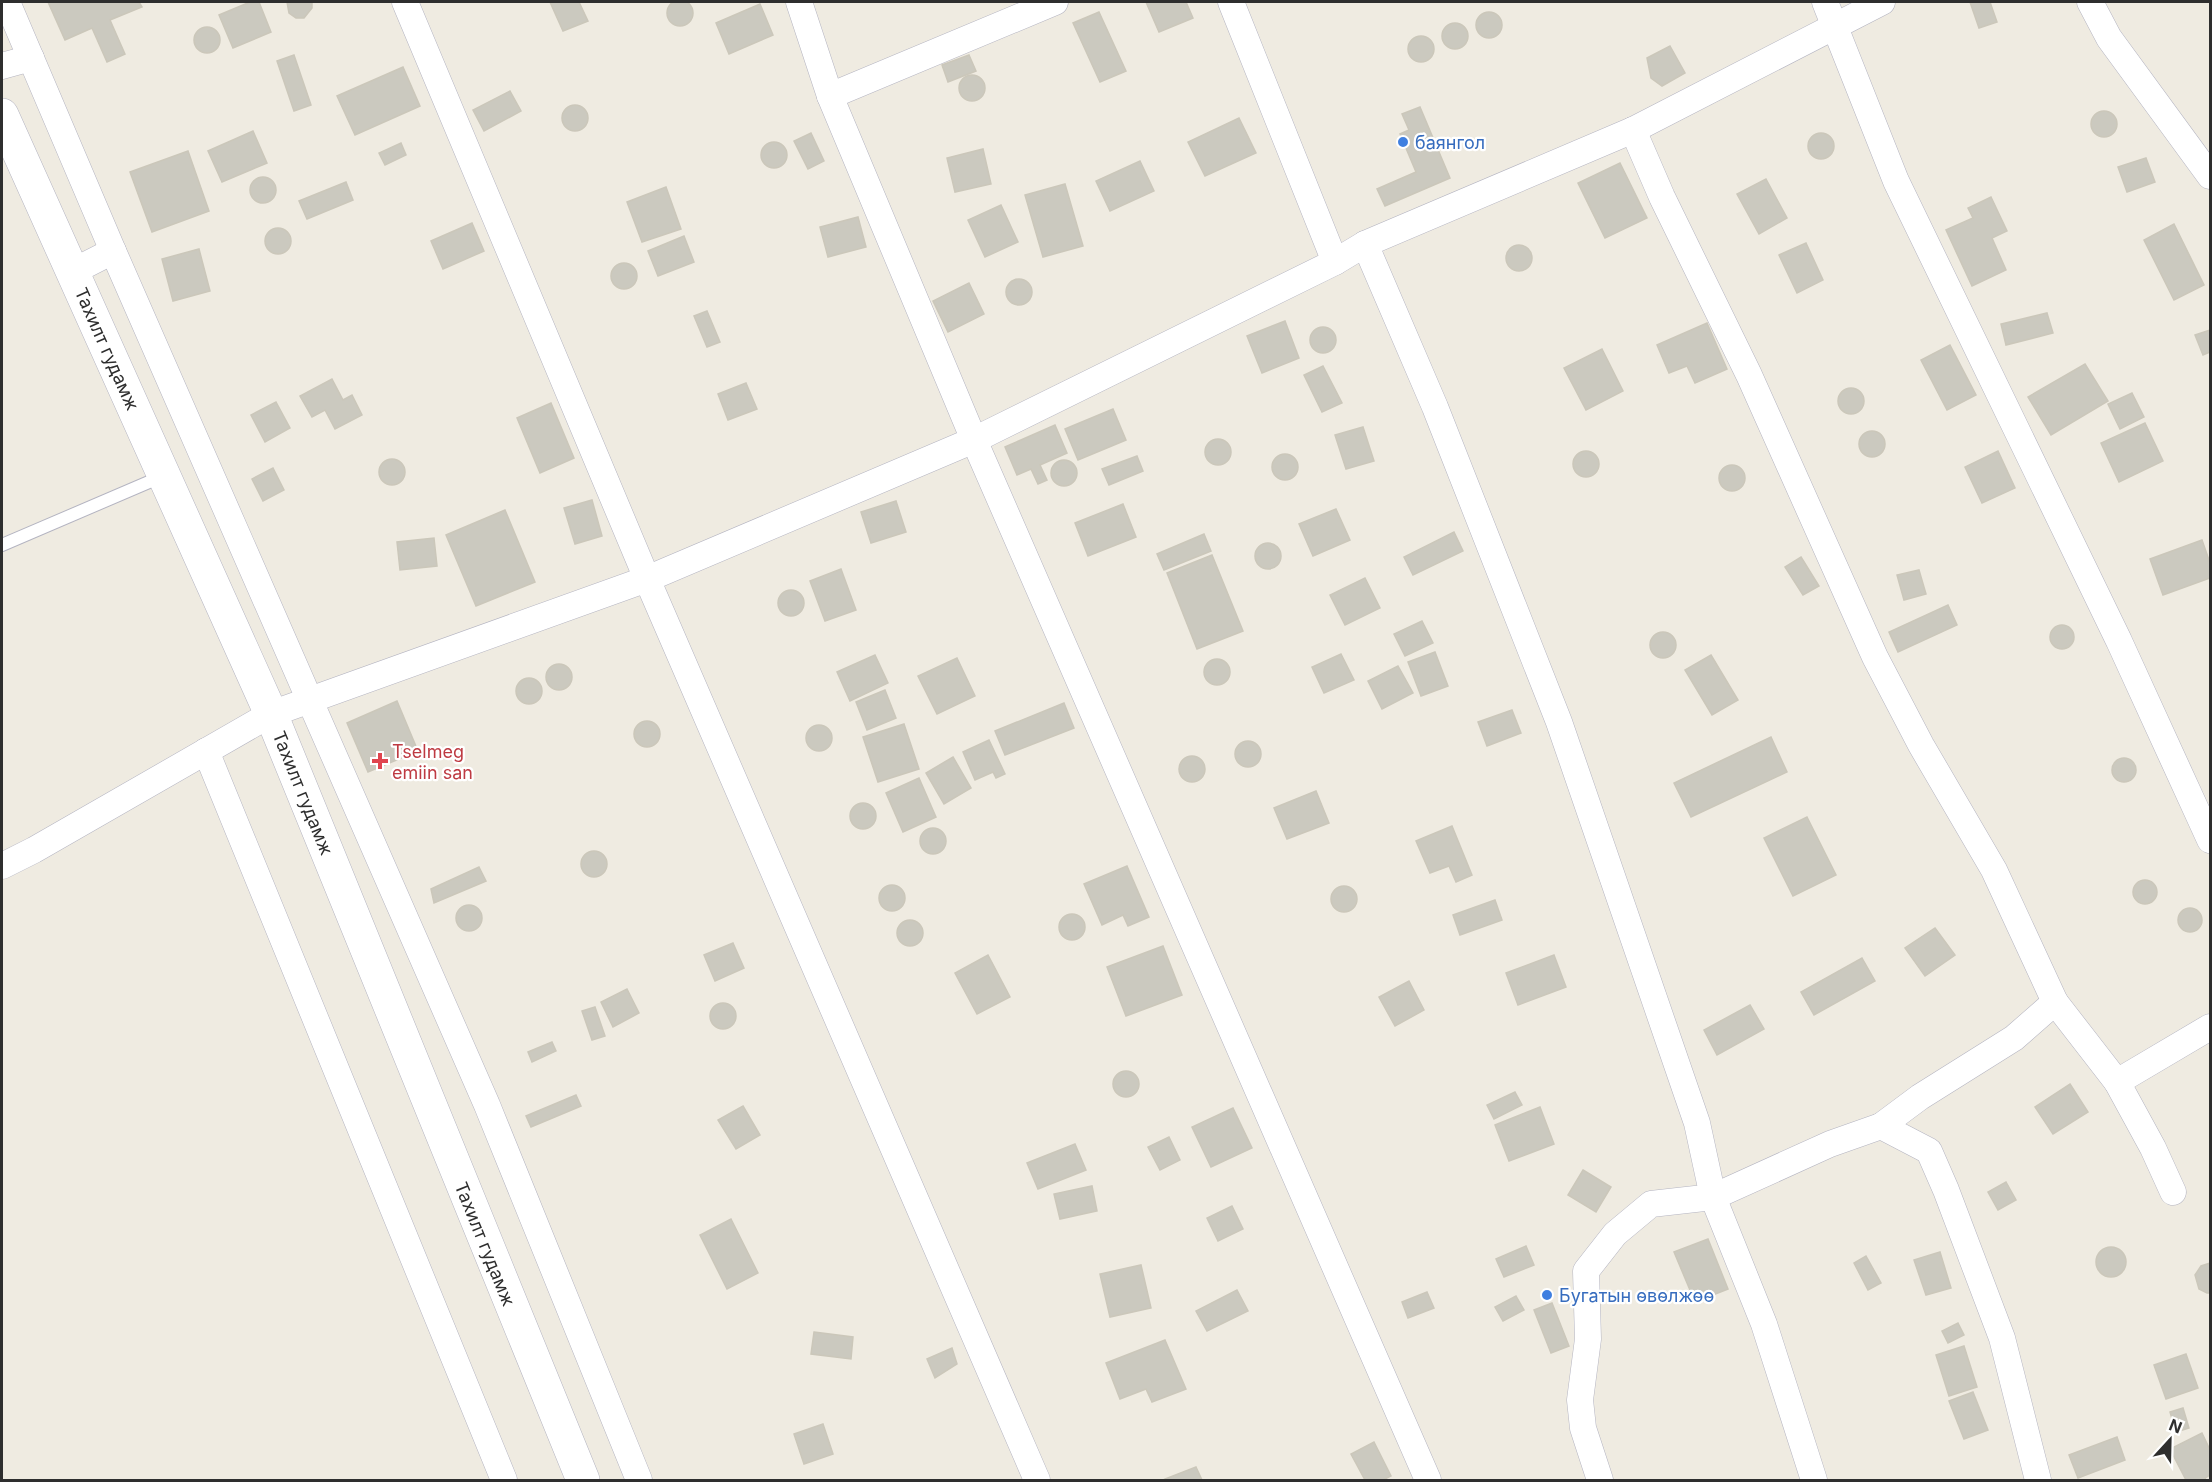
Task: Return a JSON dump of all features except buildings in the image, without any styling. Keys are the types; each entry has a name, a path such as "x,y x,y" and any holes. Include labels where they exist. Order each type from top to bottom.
{"main road":[{"name":"Тахилт гудамж","path":"2,116 271,714 583,1480"}],"street":[{"path":"7,2 113,251 487,1105 639,1480"},
{"path":"405,2 647,579 1038,1480"},
{"path":"799,2 830,96 974,440 1428,1480"},
{"path":"830,96 1055,2"},
{"path":"1231,2 1335,262"},
{"path":"1825,2 1896,181 2119,640 2211,840"},
{"path":"2,866 34,850 271,714 647,579 974,440 1335,262 1365,244 1633,130 1882,2"},
{"path":"2090,2 2109,38 2211,176"},
{"path":"2,66 31,58"},
{"path":"1633,130 1662,197 1749,375 1875,657 1921,745 1994,870 2055,1002 2117,1082 2153,1148 2173,1192"},
{"path":"1365,244 1435,407 1559,722 1697,1123 1713,1197 1764,1324 1814,1480"},
{"path":"72,272 113,251"},
{"path":"206,751 504,1480"},
{"path":"1600,1480 1583,1428 1580,1400 1588,1339 1586,1271 1615,1234 1651,1204 1713,1197 1830,1144 1881,1126 1920,1097 2014,1038 2055,1002"},
{"path":"2117,1082 2211,1027"},
{"path":"1881,1126 1929,1150 2002,1338 2038,1480"}],"lane":[{"path":"2,545 164,475"}],"place":[{"name":"баянгол","path":"1403,142"},
{"name":"Tselmeg emiin san","path":"380,761"},
{"name":"Бугатын өвөлжөө","path":"1547,1295"}]}
